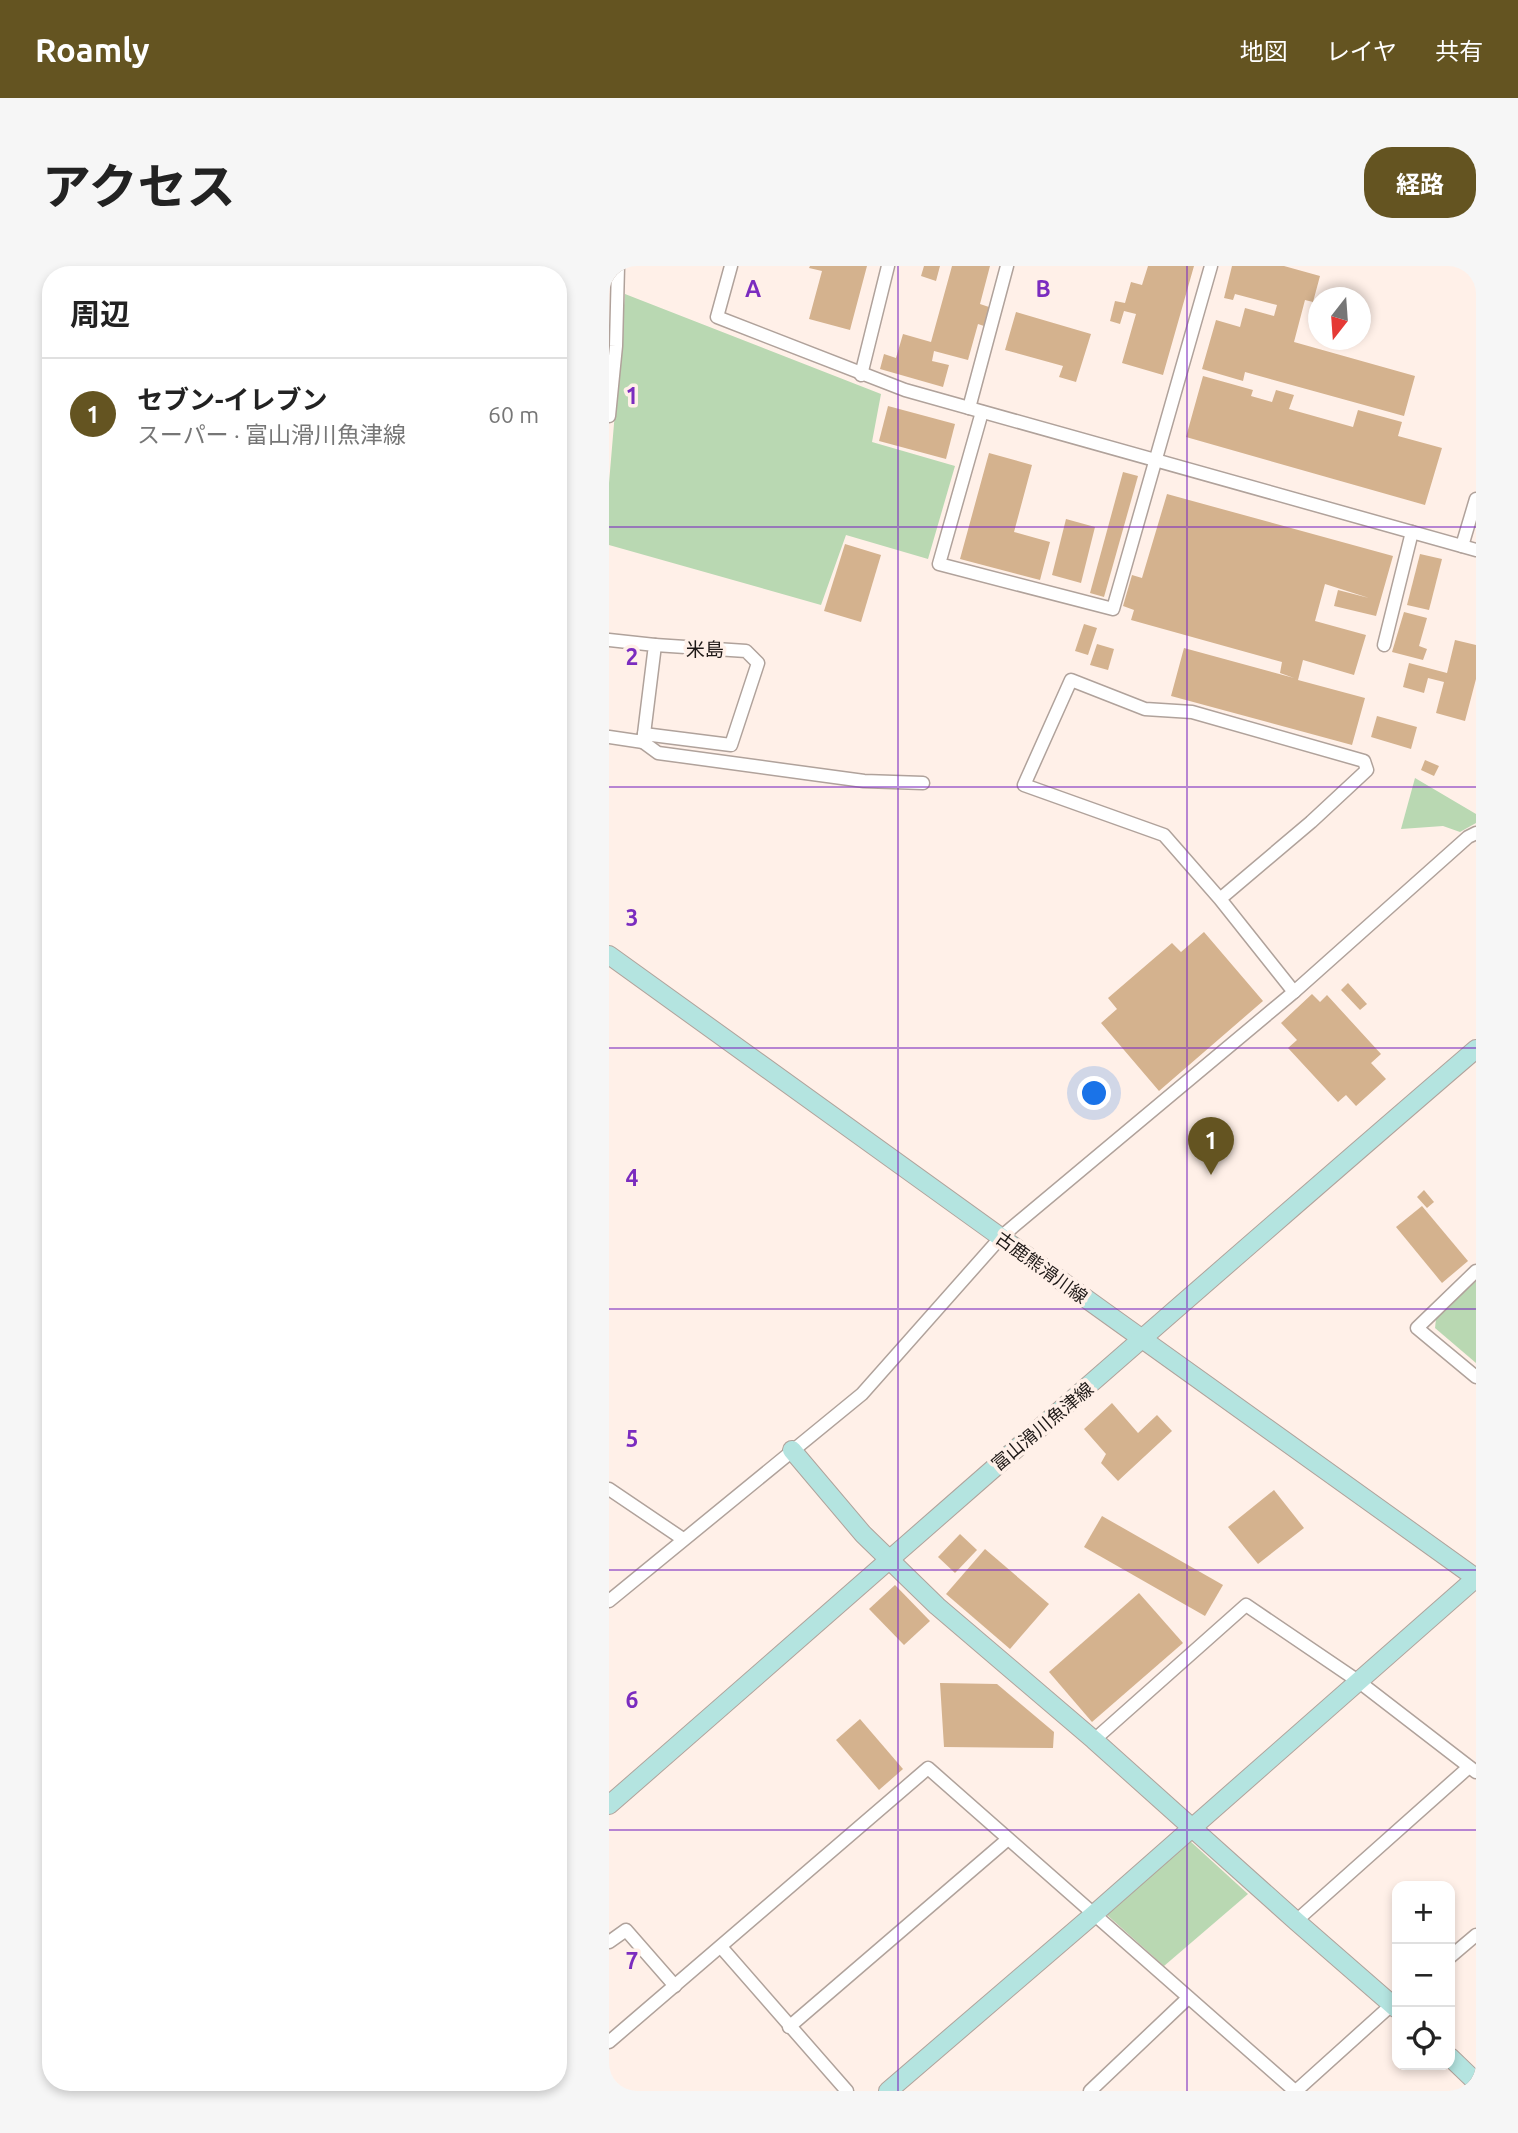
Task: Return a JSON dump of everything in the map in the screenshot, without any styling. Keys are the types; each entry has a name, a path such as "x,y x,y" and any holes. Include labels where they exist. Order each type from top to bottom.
{"main road":[{"name":"古鹿熊滑川線","path":"609,955 1002,1236 1142,1341 1476,1578"},
{"name":"富山滑川魚津線","path":"609,1805 984,1475 1142,1341 1476,1049"},
{"path":"792,1450 863,1534 937,1606 1094,1740 1296,1921 1392,2001"},
{"path":"888,2091 1093,1915 1476,1578"},
{"path":"1455,2062 1476,2082"}],"street":[{"path":"609,416 618,266"},
{"path":"731,266 717,317 860,375 905,390 1476,550"},
{"path":"860,375 888,266"},
{"path":"1007,266 939,564 1113,609 1211,266"},
{"path":"1462,545 1476,499"},
{"path":"1384,645 1412,532"},
{"path":"609,640 746,651 758,663 731,745 609,737"},
{"path":"655,645 644,738 658,753 864,781 923,783"},
{"path":"1220,899 1311,822 1367,770 1364,761 1192,712 1146,709 1071,680 1024,785 1164,835 1220,899 1294,992"},
{"path":"609,1601 862,1394 1002,1236 1294,992 1468,837 1476,833"},
{"path":"1476,1271 1417,1328 1476,1377"},
{"path":"609,1489 683,1539"},
{"path":"1094,1740 1246,1605 1357,1681 1472,1769 1296,1921"},
{"path":"609,2042 927,1768 1295,2091 1393,2007"},
{"path":"789,2027 1008,1839"},
{"path":"609,1942 626,1930 675,1986"},
{"path":"1455,1953 1476,1935"},
{"path":"721,1947 847,2091"},
{"path":"1090,2091 1188,1998"}],"green space":[{"path":"625,294 881,394 872,442 955,466 928,559 846,535 821,605 609,545 609,483"},
{"path":"1415,778 1476,814 1476,823 1460,832 1443,826 1401,829"},
{"path":"1476,1281 1476,1363 1435,1328 1436,1319"},
{"path":"1190,1841 1248,1894 1164,1966 1106,1914"}],"building":[{"path":"867,266 850,330 809,319 822,271 809,268"},
{"path":"924,266 940,266 936,281 921,276"},
{"path":"952,266 990,266 980,304 992,308 987,327 978,324 968,360 934,351 932,361 949,365 943,387 880,369 884,354 896,358 903,334 931,342"},
{"path":"1148,266 1194,266 1163,375 1122,363 1136,314 1124,311 1120,324 1110,321 1115,301 1125,303 1131,282 1142,285"},
{"path":"1232,266 1284,266 1320,276 1317,287 1308,287 1308,301 1305,300 1294,342 1308,346 1308,350 1322,350 1415,376 1404,416 1245,372 1243,381 1202,369 1216,320 1240,327 1245,308 1274,316 1277,305 1235,294 1233,300 1224,298"},
{"path":"1016,312 1091,334 1076,382 1059,377 1063,366 1005,350"},
{"path":"1203,376 1253,390 1251,396 1272,402 1276,390 1294,395 1289,409 1353,427 1358,410 1402,422 1398,436 1442,448 1425,505 1186,437"},
{"path":"888,406 955,424 946,459 879,441"},
{"path":"989,453 1032,465 1014,532 1050,542 1040,580 960,559"},
{"path":"1123,472 1138,476 1104,597 1090,593"},
{"path":"1167,494 1393,556 1376,616 1334,606 1338,590 1369,598 1325,584 1315,621 1366,635 1354,675 1303,660 1298,680 1365,698 1352,745 1171,696 1184,648 1294,678 1280,673 1282,662 1131,620 1134,610 1123,606 1132,575 1142,578"},
{"path":"1066,519 1095,527 1081,583 1052,575"},
{"path":"845,544 881,555 861,622 824,611"},
{"path":"1420,554 1442,559 1429,610 1407,605"},
{"path":"1404,612 1427,618 1419,646 1427,649 1423,660 1392,652"},
{"path":"1084,624 1097,628 1088,655 1075,651"},
{"path":"1455,640 1476,645 1476,679 1465,721 1436,713 1444,682 1428,678 1424,693 1403,687 1409,663 1447,673"},
{"path":"1097,644 1114,649 1108,670 1090,665"},
{"path":"1377,716 1417,727 1411,749 1371,737"},
{"path":"1425,760 1439,766 1434,776 1421,770"},
{"path":"1204,932 1263,1001 1159,1091 1101,1023 1117,1009 1108,998 1172,943 1181,952"},
{"path":"1348,983 1367,1004 1360,1010 1341,990"},
{"path":"1312,994 1320,1002 1327,995 1381,1054 1371,1063 1386,1079 1356,1106 1346,1095 1338,1102 1288,1048 1297,1040 1281,1023"},
{"path":"1424,1190 1434,1202 1427,1208 1417,1197"},
{"path":"1422,1206 1468,1261 1442,1283 1396,1227"},
{"path":"1112,1403 1138,1433 1157,1415 1172,1431 1118,1481 1101,1463 1106,1454 1084,1429"},
{"path":"1274,1490 1304,1528 1258,1564 1228,1527"},
{"path":"1102,1516 1223,1585 1205,1616 1084,1547"},
{"path":"960,1534 977,1550 955,1573 938,1557"},
{"path":"985,1549 1049,1604 1010,1649 946,1594"},
{"path":"895,1585 930,1621 904,1645 869,1609"},
{"path":"1139,1593 1183,1643 1092,1722 1049,1672"},
{"path":"940,1683 997,1684 1054,1732 1053,1748 944,1747"},
{"path":"860,1719 903,1769 879,1790 836,1740"}],"place":[{"name":"セブン-イレブン","path":"1211,1175"}],"district":[{"name":"米島","path":"705,649"}]}
